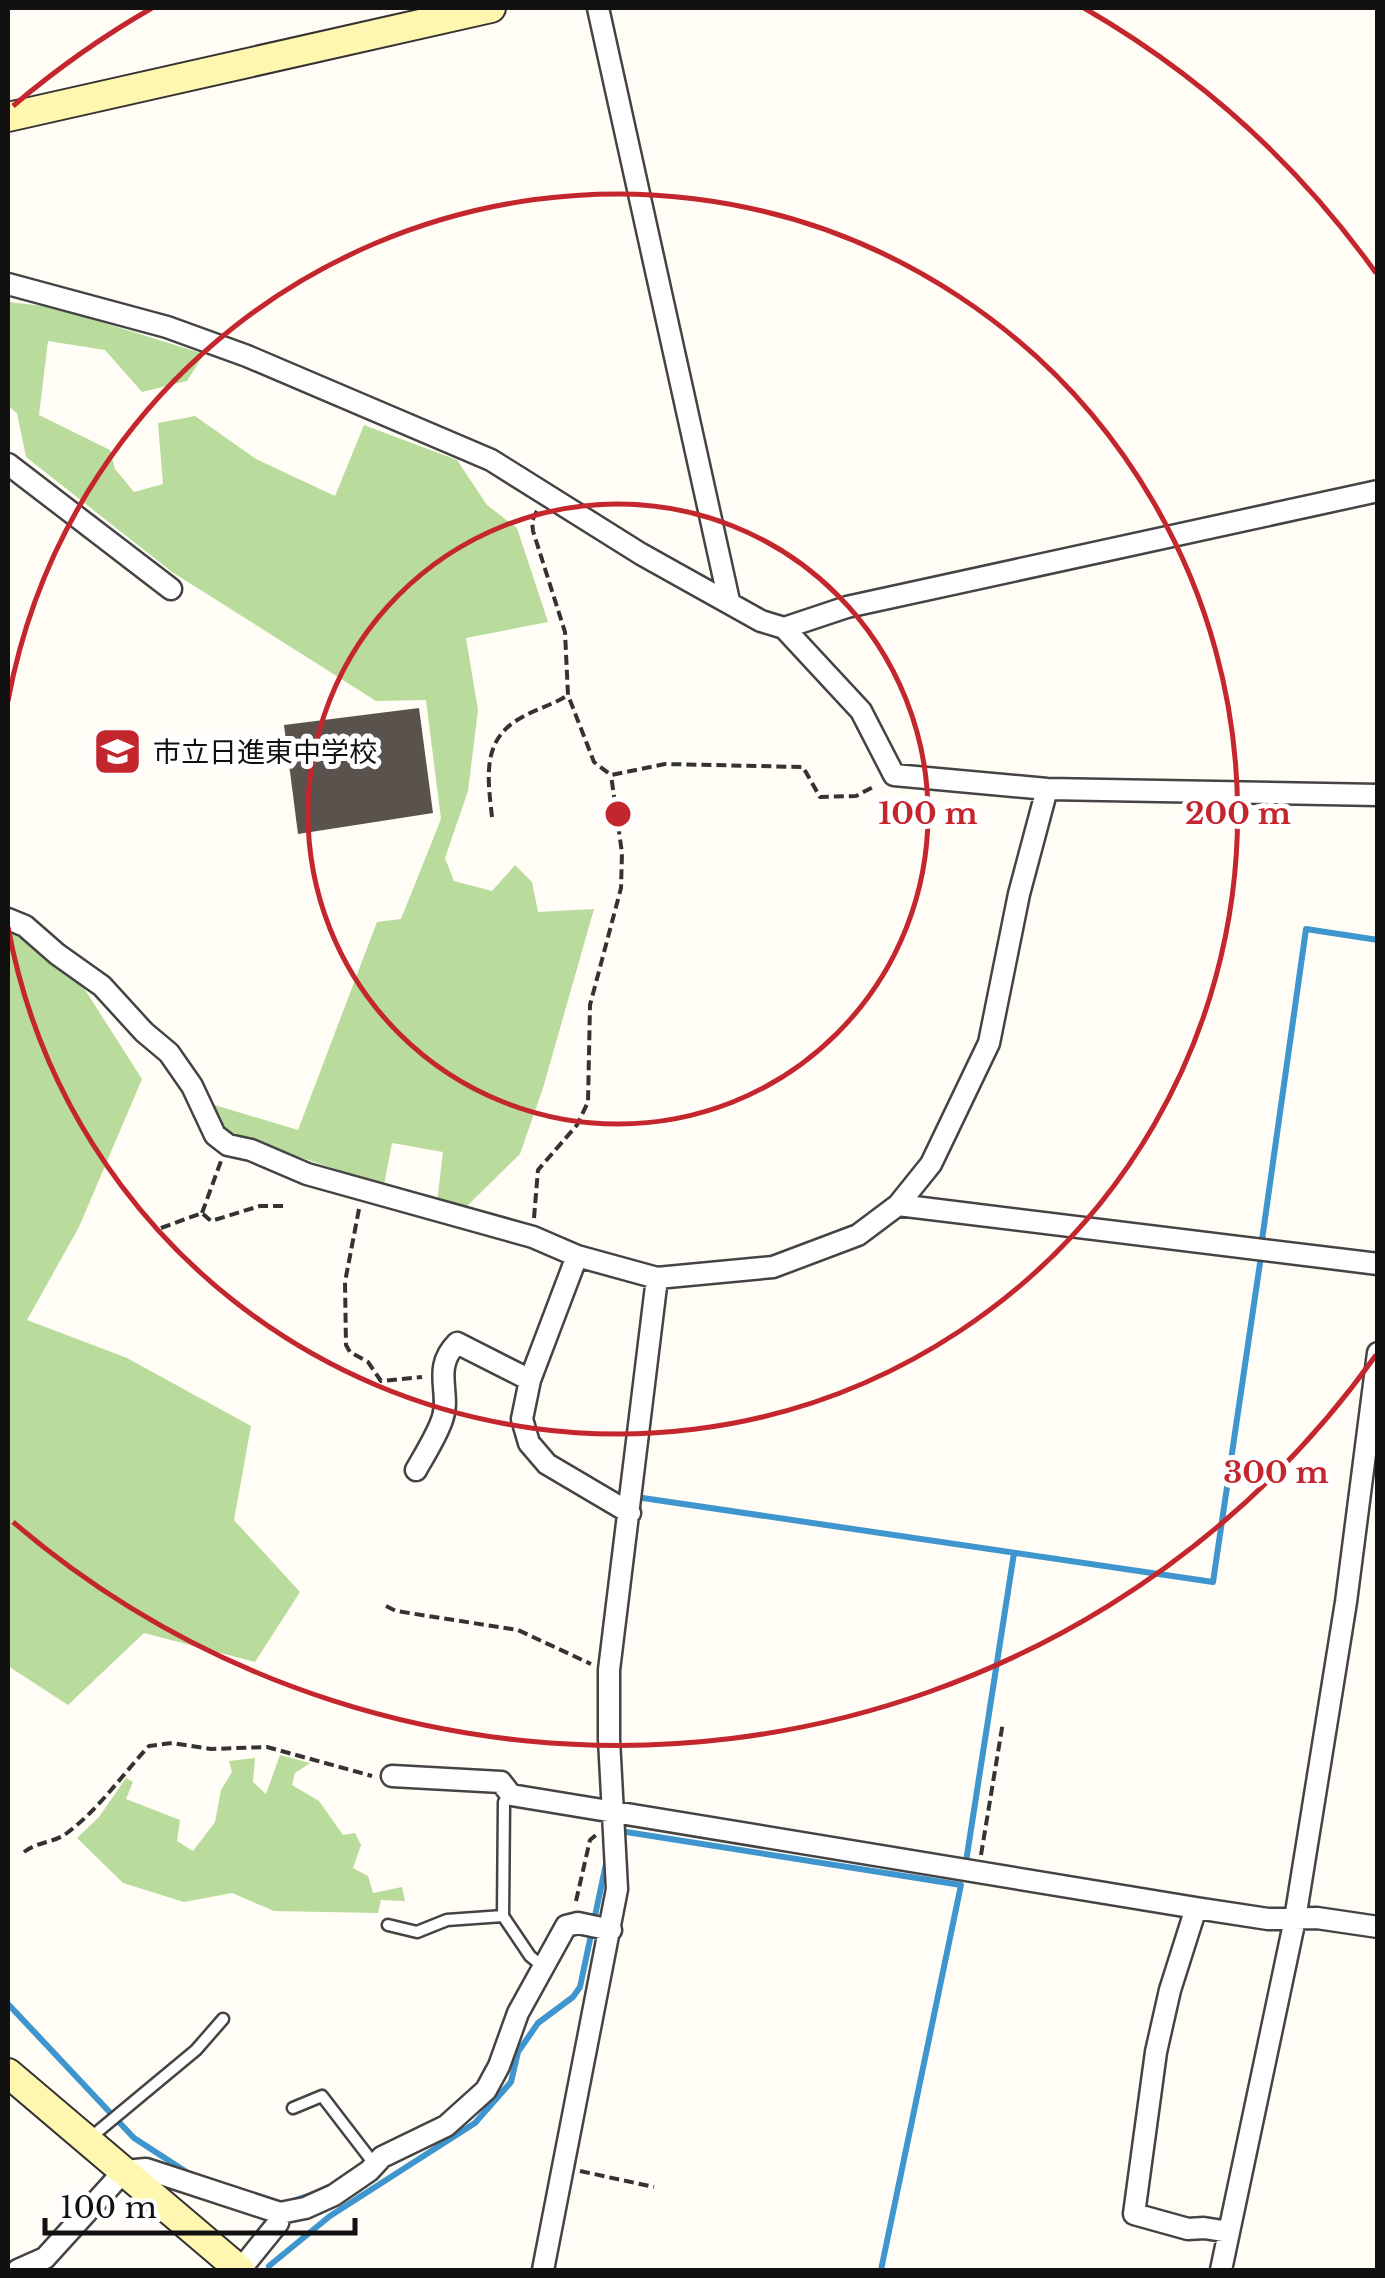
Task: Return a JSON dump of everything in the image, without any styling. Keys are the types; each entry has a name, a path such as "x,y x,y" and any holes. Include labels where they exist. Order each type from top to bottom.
{"street":[{"path":"8,117 491,8"},
{"path":"598,8 729,601"},
{"path":"8,284 167,327 247,356 491,460 641,554 761,621 784,628 860,711 894,776 1047,790 1378,795"},
{"path":"8,464 171,589"},
{"path":"784,628 847,607 1378,491"},
{"path":"8,919 24,926 102,986 169,1053 192,1086 215,1136 228,1145 252,1150 307,1174 532,1237 577,1256 656,1278 773,1267 858,1235 898,1206 932,1164 989,1043 1019,894 1047,790"},
{"path":"898,1206 1378,1264"},
{"path":"577,1256 530,1380 522,1420 529,1443 547,1464 630,1513"},
{"path":"543,2270 618,1890 609,1739 610,1666 656,1278"},
{"path":"416,1470 444,1416 442,1378 447,1353 456,1343 530,1380"},
{"path":"1221,2270 1295,1919 1346,1602 1378,1353"},
{"path":"392,1776 502,1782 511,1795 1196,1908 1268,1919 1316,1918 1378,1928"},
{"path":"1196,1908 1170,1990 1156,2052 1134,2214 1188,2229 1229,2232"},
{"path":"18,2270 44,2258 74,2230 124,2171 146,2169 280,2213 306,2208 334,2194 382,2157 446,2126 491,2085 518,2013 566,1926 611,1930"},
{"path":"8,2073 240,2270 278,2223 280,2213"}],"lane":[{"path":"511,1795 504,1802 503,1916 530,1956 542,1966"},
{"path":"388,1925 417,1932 446,1920 503,1916"},
{"path":"88,2140 196,2050 224,2020"},
{"path":"293,2108 322,2096 375,2165"}],"path":[{"path":"532,1237 538,1170 577,1125 588,1102 590,1005 621,888 622,852 610,775 594,762 568,695 565,632 532,522 549,495"},
{"path":"492,817 488,782 491,748 496,739 517,720 568,695"},
{"path":"610,775 665,764 803,767 820,798 856,796 894,776"},
{"path":"161,1228 202,1213 228,1145"},
{"path":"364,1188 346,1282 346,1345 350,1352 368,1362 380,1381 442,1378"},
{"path":"202,1213 211,1221 260,1206 287,1206"},
{"path":"386,1606 396,1611 518,1630 586,1663 610,1666"},
{"path":"978,1872 1003,1722"},
{"path":"24,1852 37,1843 62,1837 90,1814 149,1746 172,1743 211,1749 267,1747 376,1777 392,1776"},
{"path":"572,1924 590,1840 599,1832"},
{"path":"562,2168 654,2187"}],"green space":[{"path":"8,302 53,307 204,354 187,381 142,392 105,350 48,341 39,415 110,450 115,469 134,492 163,484 158,423 195,416 256,459 335,496 364,425 457,460 487,505 517,528 548,622 466,638 478,710 468,791 445,858 454,881 492,891 515,865 532,882 538,912 594,909 520,1154 467,1206 437,1201 443,1152 392,1143 384,1185 226,1133 208,1103 298,1130 377,922 401,919 441,819 426,700 376,701 172,572 26,457 17,413 8,406"},
{"path":"8,929 73,971 142,1079 79,1227 27,1320 127,1358 251,1426 234,1520 300,1592 255,1662 144,1633 68,1705 8,1666"},
{"path":"280,1755 310,1763 295,1773 292,1785 319,1801 343,1835 355,1833 361,1845 353,1868 368,1876 373,1893 402,1887 405,1901 381,1900 378,1913 274,1911 232,1893 184,1902 123,1883 77,1838 99,1817 126,1778 133,1782 126,1799 180,1820 177,1841 193,1851 215,1822 221,1790 232,1772 229,1761 255,1758 253,1782 266,1794"}],"building":[{"path":"419,708 433,813 298,834 284,725"}],"waterway":[{"path":"1262,1240 1306,929 1378,940"},
{"path":"636,1497 1213,1582 1260,1263"},
{"path":"965,1868 1014,1553"},
{"path":"620,1831 961,1885"},
{"path":"269,2266 330,2216 475,2123 511,2082 518,2052 538,2023 573,1997 580,1987 607,1859"},
{"path":"881,2270 961,1885"},
{"path":"8,2004 134,2138 188,2173"},
{"path":"290,2202 316,2193"}],"place":[{"name":"市立日進東中学校","path":"118,752"}]}
